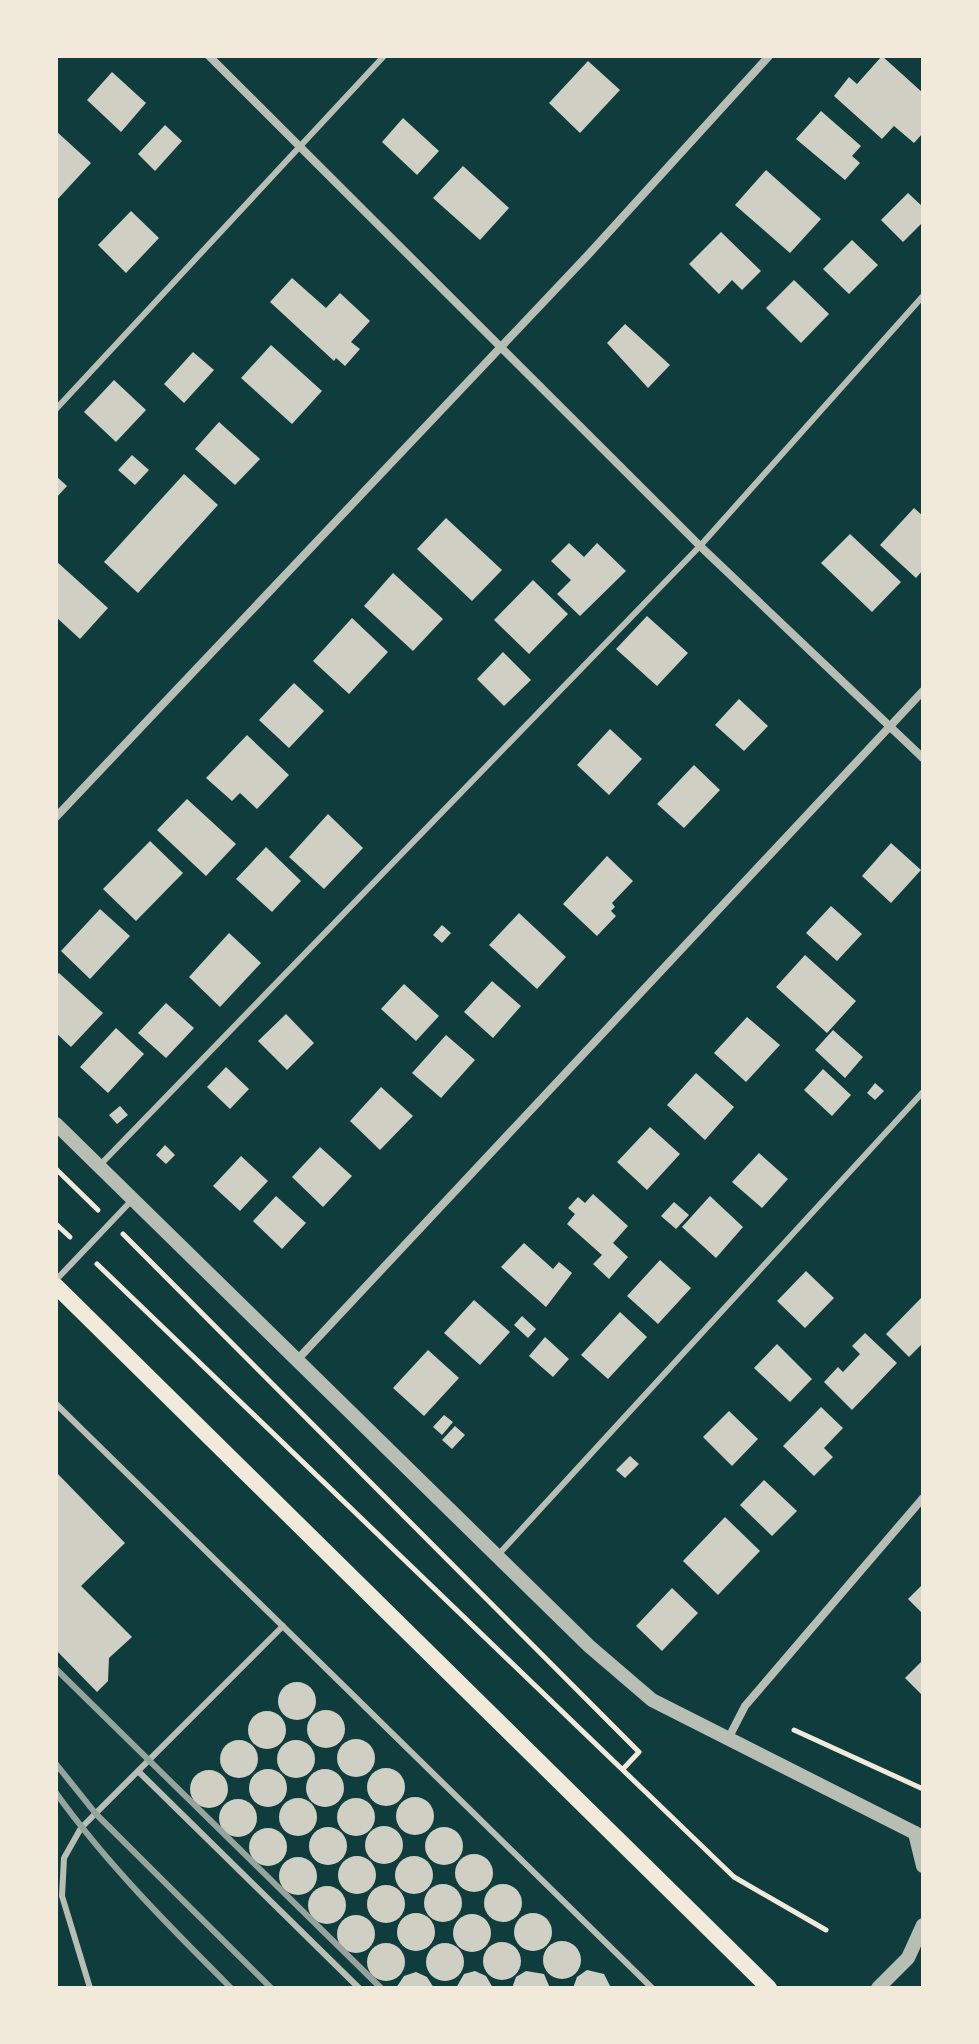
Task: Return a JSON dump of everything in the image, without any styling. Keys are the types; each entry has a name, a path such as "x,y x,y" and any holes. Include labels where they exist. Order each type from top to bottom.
{"main road":[{"path":"56,1286 769,1988"}],"street":[{"path":"209,56 502,345 700,546 923,758"},
{"path":"56,817 502,345 769,56"},
{"path":"297,1360 923,691"},
{"path":"56,1124 589,1646 652,1700 727,1741 919,1835 923,1866"},
{"path":"727,1741 745,1706 923,1498"},
{"path":"878,1988 908,1958 923,1925"}],"lane":[{"path":"56,409 384,56"},
{"path":"99,1166 700,546 923,296"},
{"path":"497,1555 923,1092"},
{"path":"56,1280 132,1200"},
{"path":"56,1404 652,1988"},
{"path":"90,1988 62,1896 64,1858 81,1828 283,1626"},
{"path":"139,1772 359,1988"}],"path":[{"path":"56,1169 639,1752 623,1769"},
{"path":"56,1224 79,1246"},
{"path":"90,1257 734,1877 826,1930"},
{"path":"794,1730 923,1789"}],"building":[{"path":"882,56 923,93 923,133 914,143 894,126 882,139 834,96 849,77 857,84"},
{"path":"588,61 620,90 580,133 549,103"},
{"path":"112,72 146,103 121,132 87,100"},
{"path":"821,111 861,146 852,156 860,163 845,180 796,139"},
{"path":"403,118 439,151 417,175 382,142"},
{"path":"165,125 182,141 155,171 138,154"},
{"path":"56,131 91,163 56,201"},
{"path":"463,166 509,208 480,240 433,198"},
{"path":"766,170 821,219 790,253 735,205"},
{"path":"908,193 923,207 923,222 903,242 881,220"},
{"path":"131,211 159,238 126,273 98,245"},
{"path":"721,232 761,271 742,290 732,280 719,294 689,264"},
{"path":"852,240 878,265 849,294 823,269"},
{"path":"292,278 326,308 340,293 370,321 351,342 360,349 345,366 336,358 334,361 270,302"},
{"path":"794,280 829,314 801,343 766,308"},
{"path":"625,324 670,365 648,388 607,343"},
{"path":"271,345 322,391 292,424 241,378"},
{"path":"193,352 214,370 184,403 164,384"},
{"path":"114,380 146,410 116,442 84,412"},
{"path":"219,422 260,459 235,485 195,449"},
{"path":"132,455 149,470 135,485 118,470"},
{"path":"184,474 218,505 138,593 104,562"},
{"path":"56,476 67,486 56,498"},
{"path":"914,508 923,516 923,570 916,578 880,545"},
{"path":"446,518 502,570 472,601 417,549"},
{"path":"850,534 901,582 872,612 821,563"},
{"path":"569,543 584,557 597,543 626,571 580,616 557,594 571,580 551,561"},
{"path":"56,561 108,608 80,639 56,617"},
{"path":"393,573 443,619 413,651 364,606"},
{"path":"533,580 568,614 529,654 494,620"},
{"path":"647,616 688,653 657,686 616,649"},
{"path":"352,618 388,652 349,694 313,661"},
{"path":"503,652 531,680 504,706 477,679"},
{"path":"294,683 324,711 289,748 259,720"},
{"path":"739,699 768,726 744,751 715,725"},
{"path":"610,729 642,759 609,795 577,765"},
{"path":"247,735 289,775 257,809 240,793 232,801 206,778"},
{"path":"694,765 720,790 684,828 657,804"},
{"path":"187,799 236,844 206,876 157,830"},
{"path":"328,814 363,848 324,889 289,857"},
{"path":"150,841 183,873 136,921 103,889"},
{"path":"891,843 921,870 891,903 862,876"},
{"path":"266,847 301,881 272,912 236,879"},
{"path":"607,856 633,881 612,903 615,907 611,911 616,916 597,936 563,904"},
{"path":"831,906 862,934 837,961 806,933"},
{"path":"100,909 130,936 90,979 61,951"},
{"path":"519,913 566,957 537,989 489,945"},
{"path":"442,925 451,933 442,943 433,935"},
{"path":"229,933 261,963 220,1007 189,977"},
{"path":"805,955 856,1001 827,1033 776,987"},
{"path":"59,973 103,1013 71,1047 56,1033 56,976"},
{"path":"492,981 521,1006 493,1038 464,1012"},
{"path":"404,984 439,1016 416,1041 381,1009"},
{"path":"166,1003 194,1028 166,1058 138,1033"},
{"path":"286,1014 314,1043 287,1070 258,1041"},
{"path":"747,1017 780,1045 746,1082 714,1053"},
{"path":"116,1028 144,1054 108,1093 80,1067"},
{"path":"833,1030 863,1057 845,1078 815,1050"},
{"path":"446,1035 475,1060 441,1098 412,1073"},
{"path":"226,1067 249,1089 230,1109 207,1087"},
{"path":"823,1069 851,1095 832,1116 804,1090"},
{"path":"696,1073 734,1107 705,1140 667,1105"},
{"path":"875,1083 884,1091 875,1100 867,1093"},
{"path":"381,1087 413,1116 380,1150 350,1121"},
{"path":"120,1106 128,1115 117,1124 109,1115"},
{"path":"650,1127 680,1154 647,1190 617,1162"},
{"path":"165,1145 175,1155 166,1164 156,1155"},
{"path":"320,1147 352,1176 323,1207 292,1177"},
{"path":"759,1153 788,1179 762,1208 732,1182"},
{"path":"241,1156 268,1181 240,1211 213,1186"},
{"path":"593,1194 628,1226 613,1243 628,1257 609,1279 593,1264 602,1255 567,1224 575,1214 568,1208 578,1197 585,1203"},
{"path":"276,1196 306,1223 282,1249 253,1221"},
{"path":"710,1196 743,1227 716,1258 682,1227"},
{"path":"674,1202 689,1215 676,1229 661,1216"},
{"path":"524,1243 553,1269 559,1262 572,1273 546,1307 501,1267"},
{"path":"660,1260 691,1288 658,1324 627,1296"},
{"path":"806,1271 834,1298 805,1328 777,1301"},
{"path":"923,1296 923,1343 909,1357 886,1334"},
{"path":"474,1300 510,1332 480,1365 444,1333"},
{"path":"620,1312 647,1337 608,1379 581,1355"},
{"path":"522,1316 536,1329 528,1338 514,1325"},
{"path":"865,1333 897,1363 852,1410 824,1382 838,1367 843,1372 860,1354 852,1346"},
{"path":"545,1337 569,1359 553,1377 529,1356"},
{"path":"777,1344 812,1379 790,1402 754,1368"},
{"path":"428,1350 459,1378 424,1416 393,1388"},
{"path":"821,1407 843,1428 824,1448 833,1457 814,1476 783,1446"},
{"path":"729,1411 758,1439 732,1466 703,1437"},
{"path":"444,1415 453,1422 442,1435 433,1427"},
{"path":"455,1426 465,1435 452,1449 442,1440"},
{"path":"630,1456 639,1464 625,1478 616,1470"},
{"path":"56,1472 125,1543 81,1586 132,1637 109,1658 108,1681 97,1692 56,1650"},
{"path":"764,1480 797,1511 772,1536 740,1505"},
{"path":"725,1517 760,1551 718,1595 683,1561"},
{"path":"923,1584 923,1614 908,1599"},
{"path":"672,1588 698,1613 662,1651 636,1626"},
{"path":"923,1660 923,1696 905,1678"},
{"path":"297,1682 311,1687 316,1701 311,1715 297,1720 283,1715 278,1701 283,1687"},
{"path":"326,1710 340,1715 345,1729 340,1743 326,1748 312,1743 307,1729 312,1715"},
{"path":"267,1711 281,1716 286,1730 281,1744 267,1749 253,1744 248,1730 253,1716"},
{"path":"356,1739 369,1745 375,1758 369,1771 356,1777 343,1771 337,1758 343,1745"},
{"path":"239,1740 253,1745 258,1759 253,1773 239,1778 225,1773 220,1759 225,1745"},
{"path":"296,1740 310,1745 315,1759 310,1773 296,1778 282,1773 277,1759 282,1745"},
{"path":"386,1768 400,1773 405,1787 400,1801 386,1806 372,1801 367,1787 372,1773"},
{"path":"268,1769 282,1774 287,1788 282,1802 268,1807 254,1802 249,1788 254,1774"},
{"path":"325,1769 338,1775 344,1788 338,1801 325,1807 312,1801 306,1788 312,1775"},
{"path":"209,1770 223,1775 228,1789 223,1803 209,1808 195,1803 190,1789 195,1775"},
{"path":"415,1797 429,1802 434,1816 429,1830 415,1835 401,1830 396,1816 401,1802"},
{"path":"298,1798 312,1803 317,1817 312,1831 298,1836 284,1831 279,1817 284,1803"},
{"path":"356,1798 370,1803 375,1817 370,1831 356,1836 342,1831 337,1817 342,1803"},
{"path":"238,1799 252,1804 257,1818 252,1832 238,1837 224,1832 219,1818 224,1804"},
{"path":"384,1826 398,1831 403,1845 398,1859 384,1864 370,1859 365,1845 370,1831"},
{"path":"328,1827 342,1832 347,1846 342,1860 328,1865 314,1860 309,1846 314,1832"},
{"path":"444,1827 458,1832 463,1846 458,1860 444,1865 430,1860 425,1846 430,1832"},
{"path":"268,1828 282,1833 287,1847 282,1861 268,1866 254,1861 249,1847 254,1833"},
{"path":"474,1854 488,1859 493,1873 488,1887 474,1892 460,1887 455,1873 460,1859"},
{"path":"357,1856 371,1861 376,1875 371,1889 357,1894 343,1889 338,1875 343,1861"},
{"path":"414,1856 428,1861 433,1875 428,1889 414,1894 400,1889 395,1875 400,1861"},
{"path":"298,1857 312,1862 317,1876 312,1890 298,1895 284,1890 279,1876 284,1862"},
{"path":"443,1884 457,1889 462,1903 457,1917 443,1922 429,1917 424,1903 429,1889"},
{"path":"503,1884 516,1890 522,1903 516,1916 503,1922 490,1916 484,1903 490,1890"},
{"path":"386,1885 400,1890 405,1904 400,1918 386,1923 372,1918 367,1904 372,1890"},
{"path":"327,1886 341,1891 346,1905 341,1919 327,1924 313,1919 308,1905 313,1891"},
{"path":"416,1913 430,1918 435,1932 430,1946 416,1951 402,1946 397,1932 402,1918"},
{"path":"533,1913 547,1918 552,1932 547,1946 533,1951 519,1946 514,1932 519,1918"},
{"path":"472,1914 485,1920 491,1933 485,1946 472,1952 459,1946 453,1933 459,1920"},
{"path":"356,1915 370,1920 375,1934 370,1948 356,1953 342,1948 337,1934 342,1920"},
{"path":"562,1941 575,1947 581,1960 575,1973 562,1979 549,1973 543,1960 549,1947"},
{"path":"502,1942 516,1947 521,1961 516,1975 502,1980 488,1975 483,1961 488,1947"},
{"path":"386,1943 399,1949 405,1962 399,1975 386,1981 373,1975 367,1962 373,1949"},
{"path":"445,1943 458,1949 464,1962 458,1975 445,1981 432,1975 426,1962 432,1949"},
{"path":"587,1970 604,1974 611,1988 573,1988 577,1977"},
{"path":"475,1971 486,1976 493,1988 456,1988 464,1974"},
{"path":"526,1971 544,1974 550,1988 512,1988 516,1977"},
{"path":"416,1972 427,1977 434,1988 396,1988 404,1976"}],"railway":[{"path":"56,1669 381,1988"},
{"path":"56,1764 96,1814 271,1988"},
{"path":"56,1793 117,1870 231,1988"}]}
